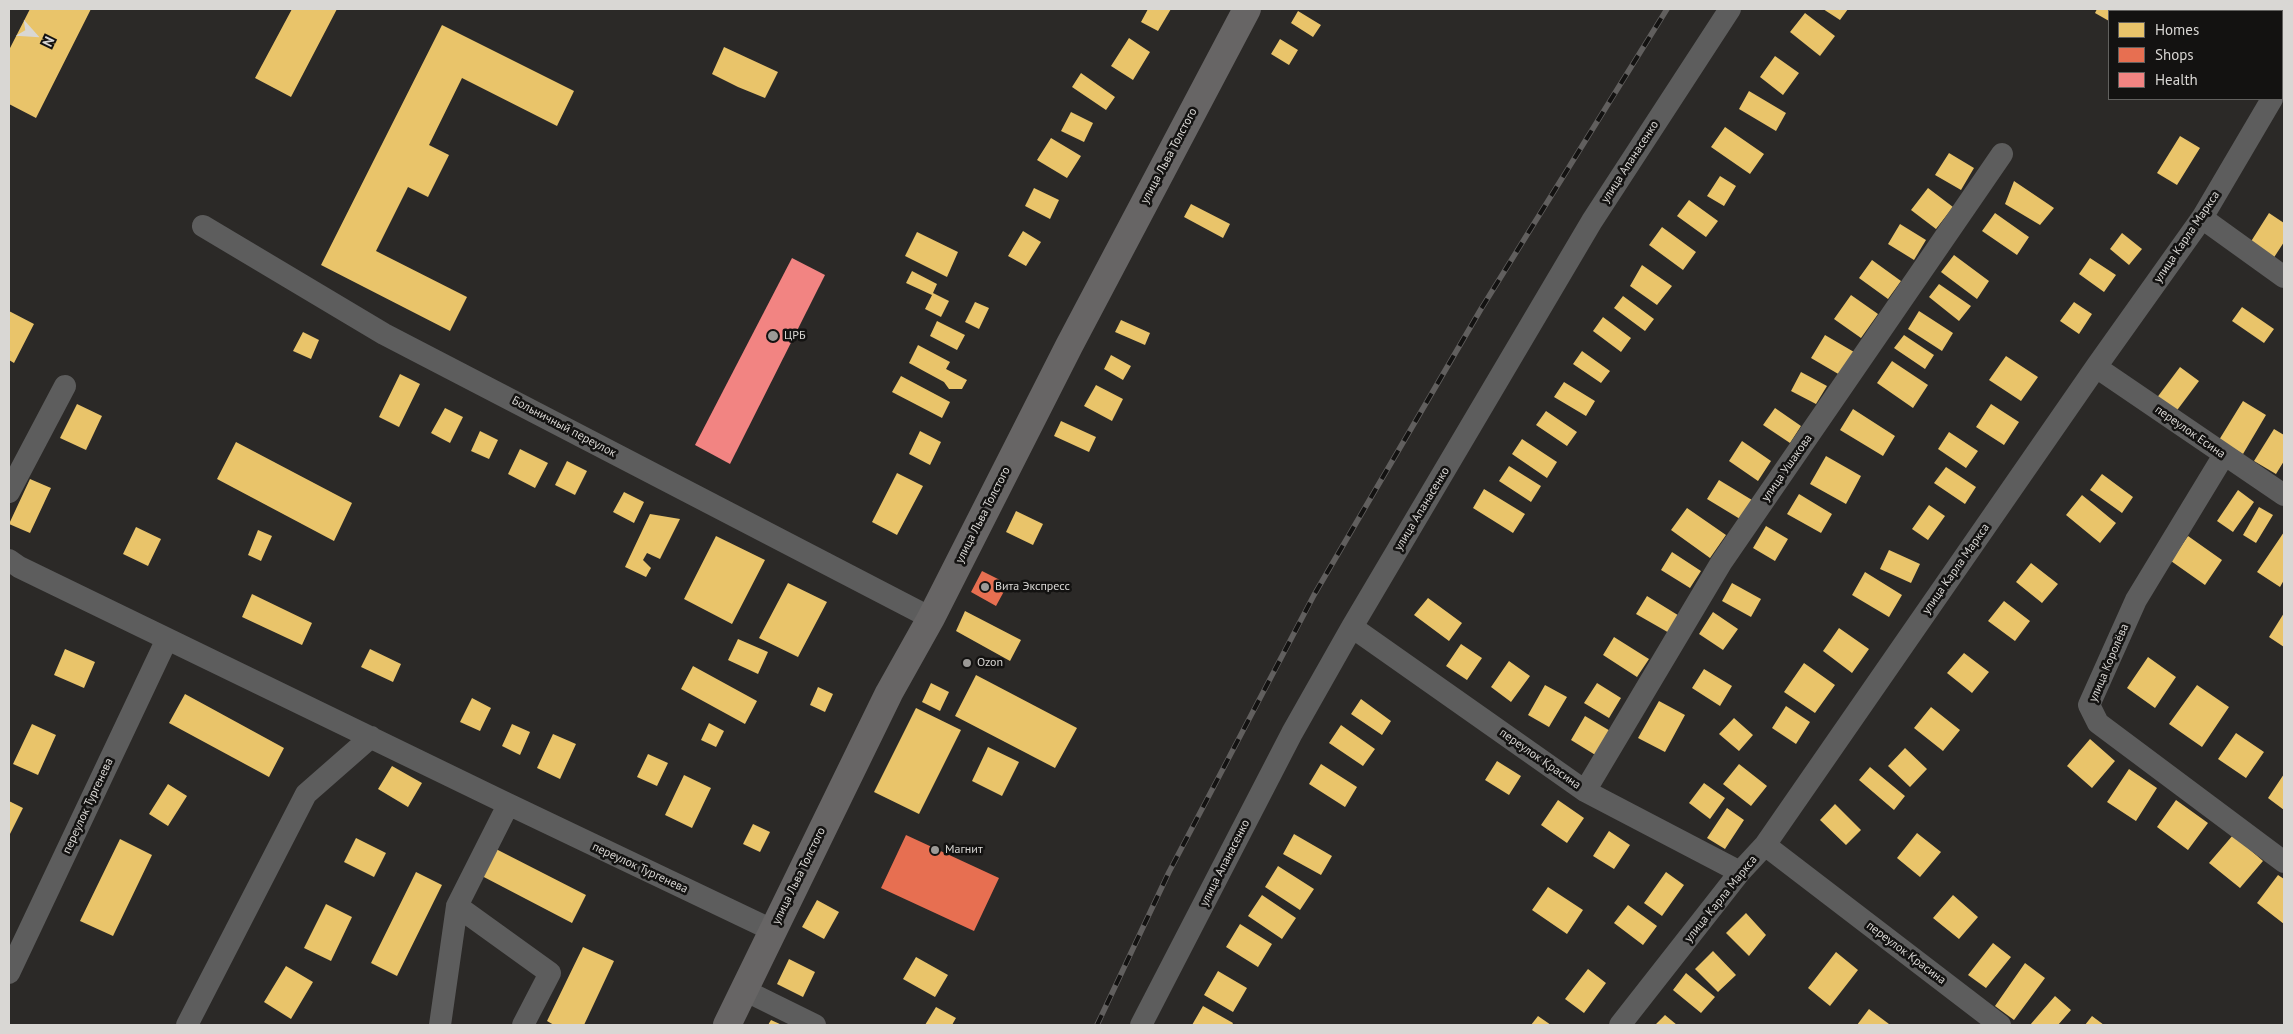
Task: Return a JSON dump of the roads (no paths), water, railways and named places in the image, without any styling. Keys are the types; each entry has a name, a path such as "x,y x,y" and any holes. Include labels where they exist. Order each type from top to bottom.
{"main road":[{"name":"улица Льва Толстого","path":"726,1025 889,694 930,618 1069,346 1247,9"}],"street":[{"name":"улица Апанасенко","path":"1141,1025 1292,733 1352,627 1592,221 1730,9"},
{"name":"улица Карла Маркса","path":"1620,1025 1740,872 1765,846 2096,367 2202,218 2271,100"},
{"name":"улица Ушакова","path":"1585,791 1721,564 2002,154"},
{"path":"2202,218 2284,277"},
{"name":"Больничный переулок","path":"203,226 384,334 930,618"},
{"name":"переулок Есина","path":"2096,367 2284,495"},
{"path":"9,492 65,386"},
{"name":"улица Королёва","path":"2224,455 2136,600 2089,704 2098,723 2284,862"},
{"name":"переулок Тургенева","path":"9,560 19,567 508,805 772,930"},
{"name":"переулок Красина","path":"1352,627 1585,791 1740,872"},
{"name":"переулок Тургенева","path":"9,973 166,639"},
{"path":"187,1025 306,794 371,737"},
{"path":"440,1025 457,906 508,805"},
{"name":"переулок Красина","path":"1765,846 2000,1025"},
{"path":"457,906 550,973 523,1025"},
{"path":"744,990 815,1025"}],"railway":[{"path":"1097,1025 1169,872 1314,595 1481,309 1667,9"}],"place":[{"name":"ЦРБ","path":"773,336"},
{"name":"Вита Экспресс","path":"985,587"},
{"name":"Ozon","path":"967,663"},
{"name":"Магнит","path":"935,850"}]}
